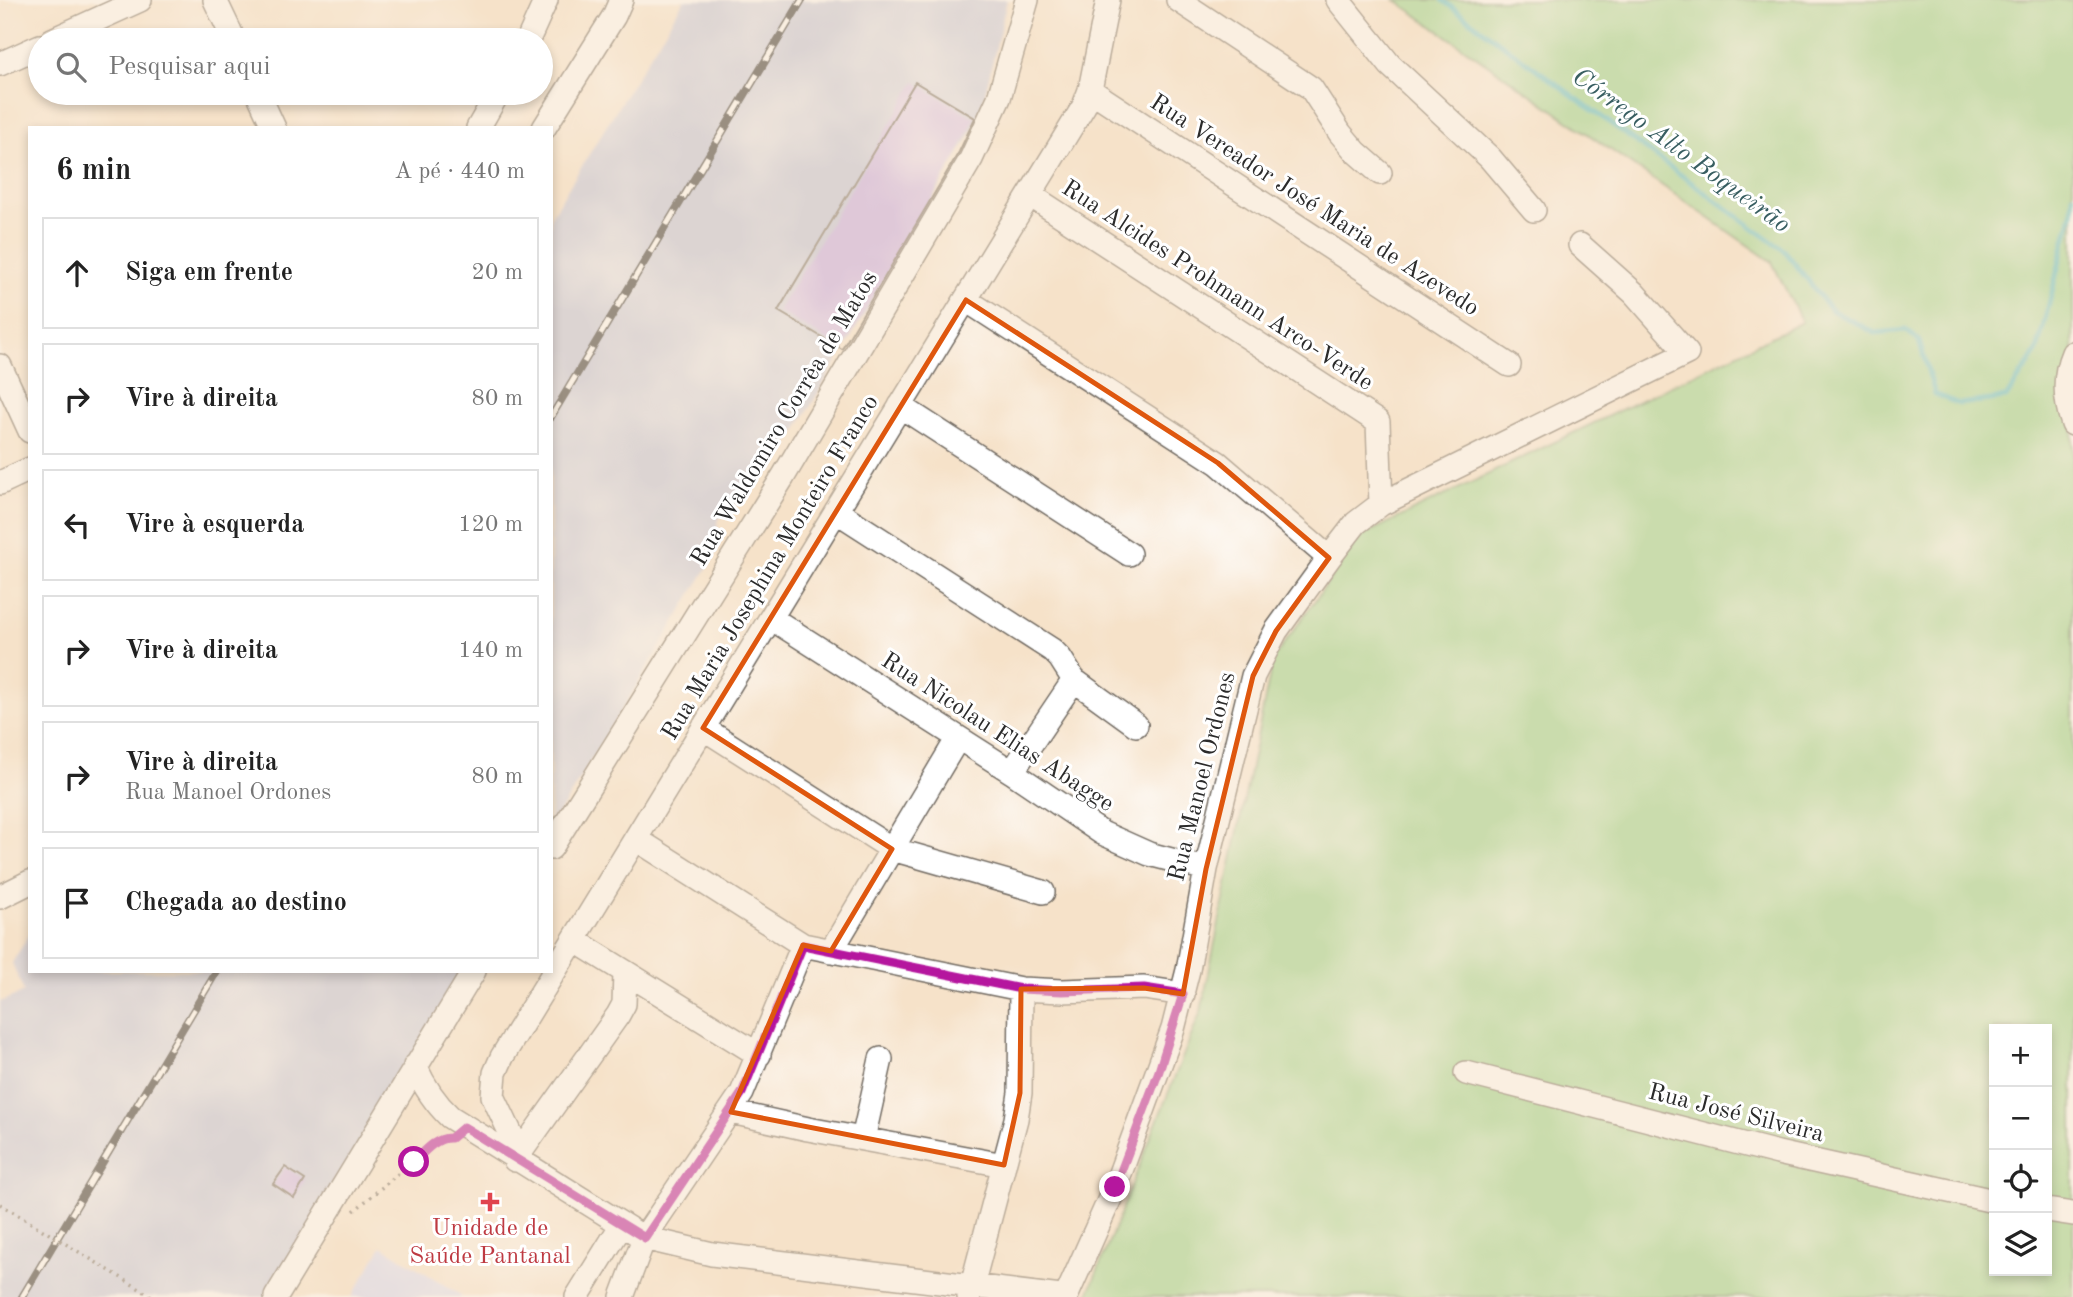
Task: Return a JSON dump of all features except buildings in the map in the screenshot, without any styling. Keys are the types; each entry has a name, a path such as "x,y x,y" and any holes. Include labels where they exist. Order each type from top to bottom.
{"street":[{"path":"78,28 140,0"},
{"path":"215,0 228,28"},
{"path":"533,28 546,0"},
{"path":"545,126 621,0"},
{"name":"Rua Waldomiro Corrêa de Matos","path":"553,845 783,477 971,159 999,98 1027,0"},
{"name":"Rua Maria Josephina Monteiro Franco","path":"516,1160 511,1134 493,1096 495,1073 502,1057 1084,106 1090,90 1108,0"},
{"path":"1178,0 1311,88 1340,134 1380,173"},
{"path":"1338,0 1390,65 1490,158 1534,210"},
{"path":"0,64 28,51"},
{"name":"Rua Vereador José Maria de Azevedo","path":"1090,90 1509,365"},
{"path":"263,105 273,126"},
{"path":"479,126 491,105"},
{"name":"Rua Alcides Prohmann Arco-Verde","path":"1030,195 1378,422 1381,504"},
{"name":"Rua Manoel Ordones","path":"1063,1297 1115,1187 1159,1071 1183,994 1206,869 1253,676 1276,631 1356,523 1381,504 1687,353 1634,293 1580,245"},
{"path":"966,300 1218,463 1329,558"},
{"path":"2073,353 2066,381 2067,405 2073,424"},
{"path":"0,366 28,426"},
{"path":"900,406 1129,554"},
{"path":"0,482 28,470"},
{"path":"836,511 1052,650 1074,680 1136,725"},
{"name":"Rua Nicolau Elias Abagge","path":"771,618 1122,844 1206,869"},
{"path":"1012,772 1074,680"},
{"path":"703,728 892,849 1043,892"},
{"path":"831,951 958,738"},
{"path":"636,839 803,945 1021,989 1062,991 1144,988 1183,994"},
{"path":"0,897 28,884"},
{"path":"573,940 759,1055"},
{"path":"622,1297 645,1238 731,1112 747,1084 803,945"},
{"path":"516,1160 618,1015 624,1004 625,972"},
{"path":"286,1292 322,1221 473,973"},
{"path":"970,1292 1016,1119 1020,1093 1021,989"},
{"path":"863,1139 881,1059"},
{"path":"415,1066 435,1103 464,1127 621,1226 645,1238 712,1254 970,1292 1063,1297"},
{"name":"Rua José Silveira","path":"1466,1073 1792,1156 1989,1200"},
{"path":"731,1112 1004,1164"},
{"path":"2052,1211 2073,1214"},
{"path":"577,1297 621,1226"}],"path":[{"path":"322,1221 334,1225 433,1144 446,1137 451,1138 464,1127"},
{"path":"0,1204 153,1297"}],"highlighted area":[{"path":"966,300 1218,463 1329,558 1276,631 1253,676 1206,869 1183,994 1144,988 1021,989 1020,1093 1004,1165 731,1112 803,945 831,951 892,849 703,728"}],"shaded area":[{"path":"684,0 1007,0 979,120 774,468 717,521 720,547 553,824 553,213"},
{"path":"28,936 28,973 463,973 268,1297 0,1297 0,1002 24,992 12,963"},
{"path":"382,1246 464,1297 352,1297"}],"green space":[{"path":"1395,0 2073,0 2073,1297 1087,1297 1201,1011 1273,659 1361,536 1802,322 1772,262"}],"waterway":[{"name":"Córrego Alto Boqueirão","path":"1442,0 1785,251 1831,310 1875,333 1906,330 1919,341 1935,394 1959,404 2006,398 2037,351 2072,213 2073,195"}],"railway":[{"path":"553,414 802,0"},
{"path":"22,1297 216,973"}],"place":[{"name":"Unidade de Saúde Pantanal","path":"490,1202"}],"route":[{"path":"414,1162 433,1144 446,1137 451,1138 464,1127 621,1226 645,1238 742,1093 803,945 1021,989 1062,991 1144,988 1183,994 1159,1071 1115,1187"}]}
